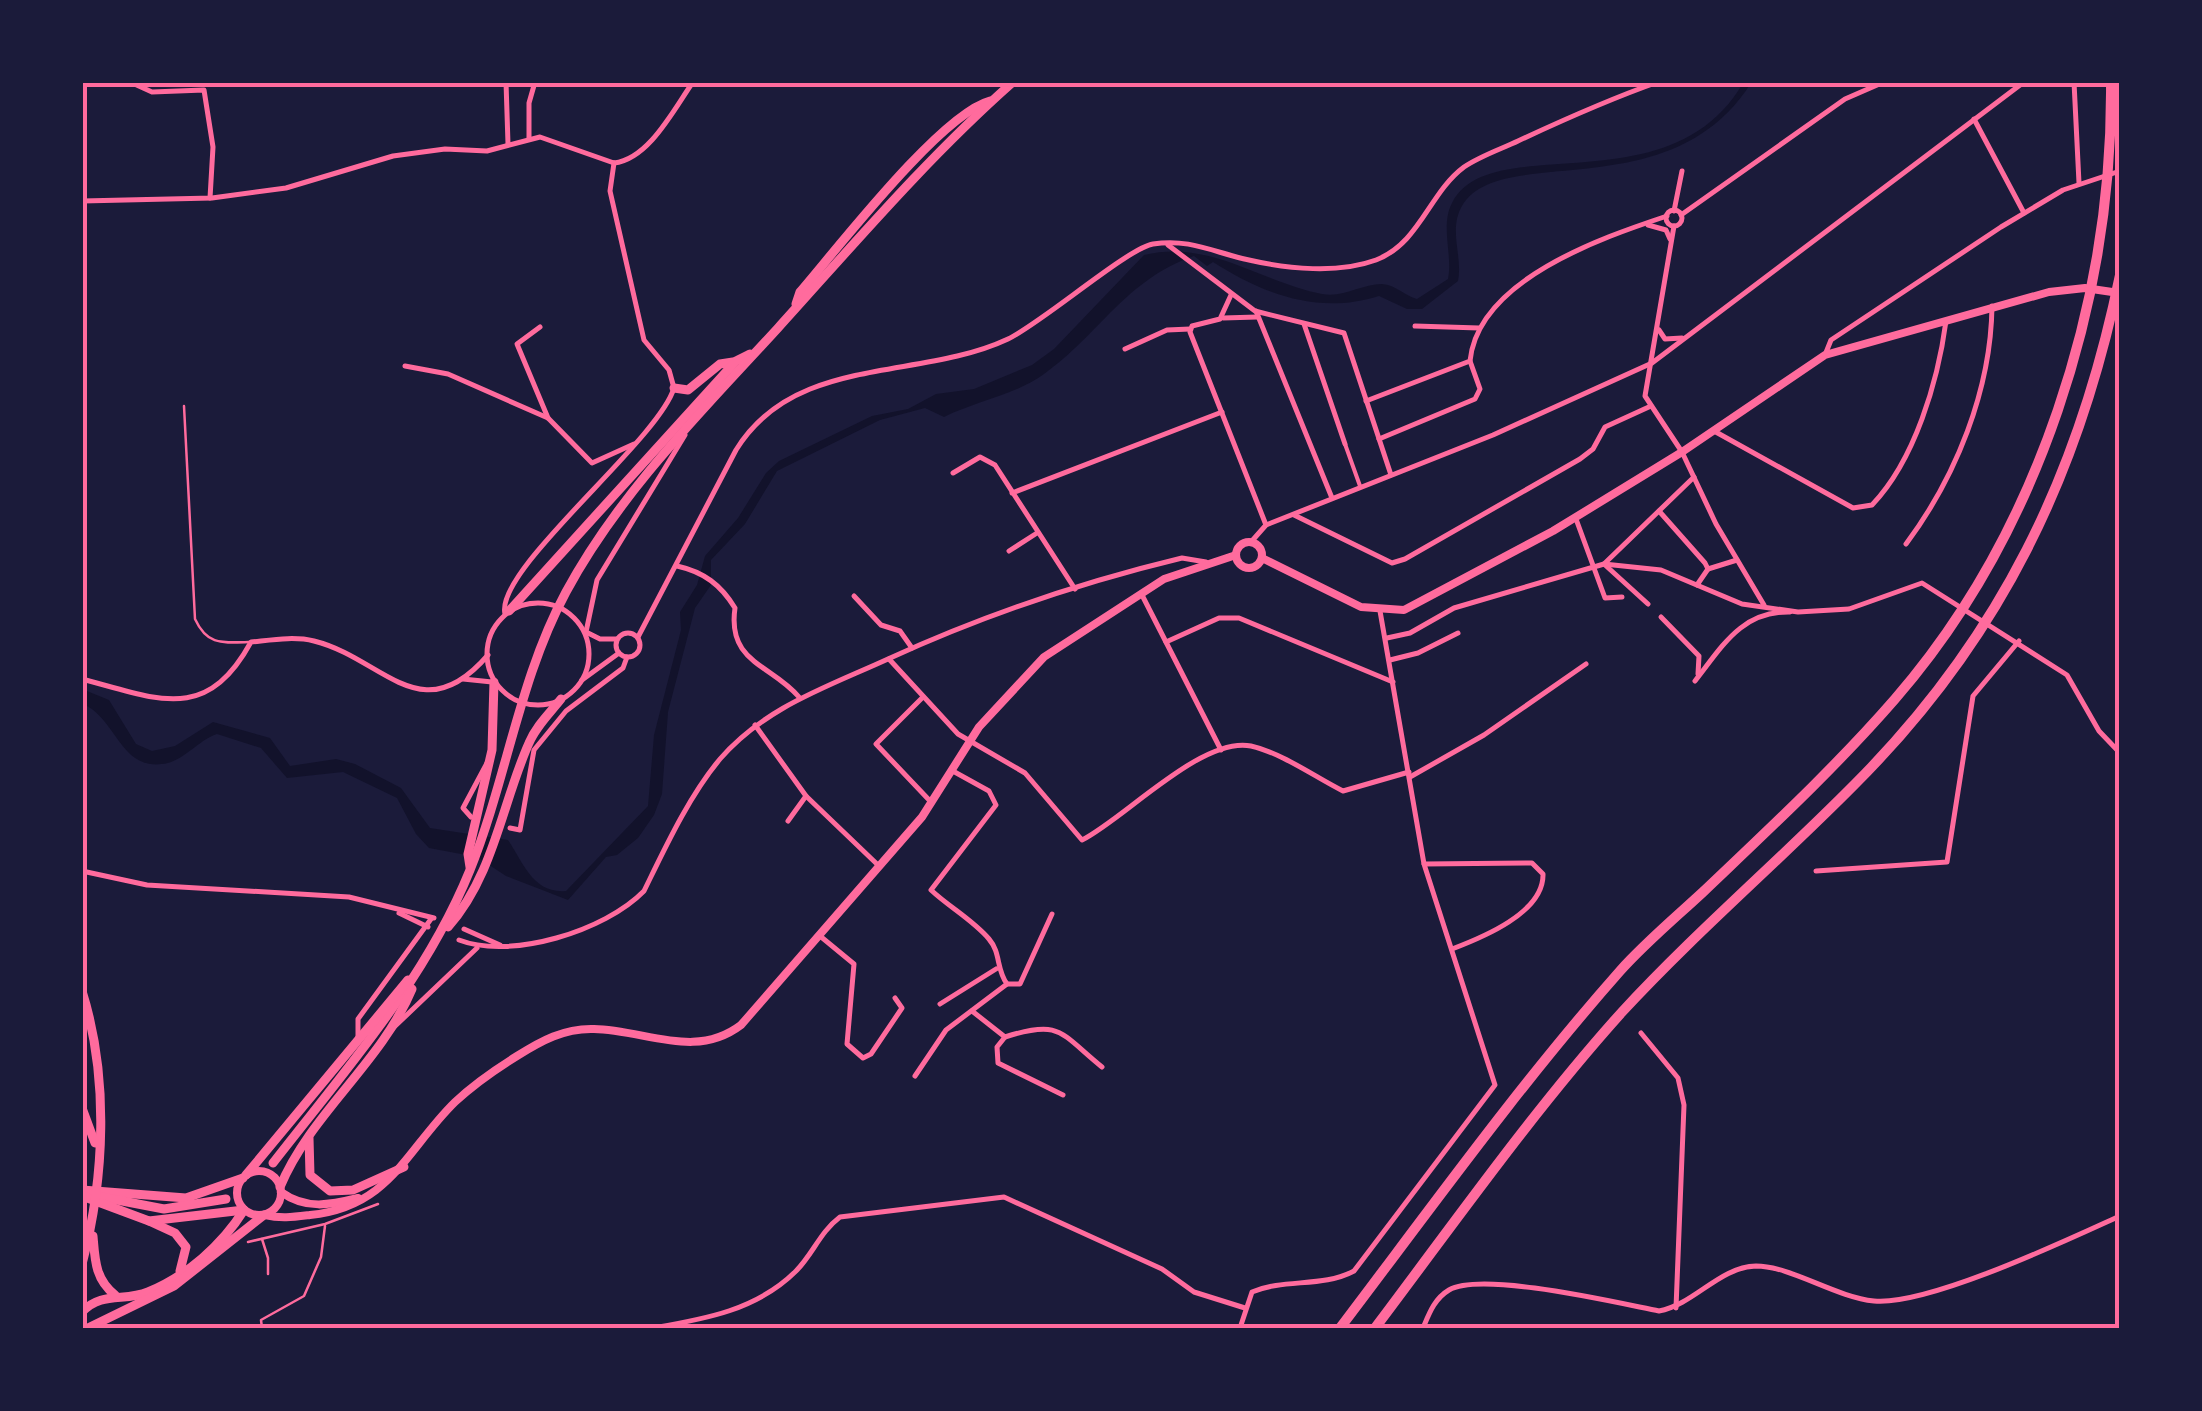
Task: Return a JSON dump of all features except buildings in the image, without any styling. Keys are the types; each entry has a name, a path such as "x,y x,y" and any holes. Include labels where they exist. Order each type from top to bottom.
{"highway":[{"path":"1340,1328 1512,1104 1623,968 1765,833 1896,698 1954,619 2004,536 2045,449 2075,352 2108,173 2111,82"},
{"path":"1374,1328 1558,1087 1623,1012 1856,784 1947,680 1999,605 2042,525 2077,440 2104,354 2120,275"}],"main road":[{"path":"281,1189 288,1163 388,1031 440,937 470,869 524,693 554,616 620,507 952,138 1013,82"},
{"path":"674,388 688,390 720,364 757,351"},
{"path":"507,612 736,361"},
{"path":"470,869 468,854 490,756 494,682"},
{"path":"440,937 465,908 530,749 561,699"},
{"path":"82,1193 186,1198 245,1176 421,968"},
{"path":"273,1163 421,968"},
{"path":"82,991 94,1029 99,1070 94,1210 82,1264"},
{"path":"82,1002 82,1022"},
{"path":"82,1108 98,1158"},
{"path":"310,1133 310,1175 330,1191 353,1190 404,1166"},
{"path":"82,1193 164,1209 226,1199"},
{"path":"82,1193 176,1233 186,1247 182,1270 174,1278"},
{"path":"149,1220 244,1210"},
{"path":"82,1312 99,1299 148,1292 174,1278 216,1245 244,1210"},
{"path":"92,1328 174,1286 264,1215"},
{"path":"92,1228 96,1270 104,1286 115,1295"}],"street":[{"path":"130,82 152,92 204,90 213,147 210,198"},
{"path":"506,82 508,146"},
{"path":"530,140 529,103 535,82"},
{"path":"84,202 210,198 286,188 392,156 508,146 530,140 559,142 614,163 624,162 645,147 693,82"},
{"path":"510,828 520,830 530,749 566,711 639,651 638,637 736,450 752,424 774,406 886,366 964,352 1007,339 1072,299 1135,251 1182,241 1248,260 1325,269 1378,259 1403,243 1464,168 1604,101 1658,82"},
{"path":"1379,438 1475,400 1480,390 1470,361 1479,328 1526,276 1678,212 1845,99 1884,82"},
{"path":"1262,558 1250,569 1238,563 1236,555 1241,545 1251,542 1266,525 1493,435 1652,362 2024,82"},
{"path":"2074,82 2079,183"},
{"path":"1974,119 2024,214"},
{"path":"507,612 504,601 543,546 662,415 674,388 669,370 644,340 610,192 614,163"},
{"path":"1826,355 1830,340 2024,214 2079,183 2120,170"},
{"path":"1674,226 1680,222 1682,171"},
{"path":"1667,216 1674,226 1646,382 1651,406 1682,452 1764,605"},
{"path":"1636,228 1660,226 1672,245"},
{"path":"1166,244 1257,314 1332,498"},
{"path":"1251,542 1258,546 1262,558 1362,607 1404,610 1438,596 1575,517 1682,452 1826,355 1992,304 2085,288 2120,293"},
{"path":"1220,319 1230,295"},
{"path":"1906,544 1923,520 1964,439 1980,389 1992,304"},
{"path":"1125,349 1168,330 1257,314 1344,333 1391,475"},
{"path":"1711,430 1853,508 1872,505 1900,462 1932,387 1946,319"},
{"path":"1304,323 1360,486"},
{"path":"1659,323 1665,339 1685,337"},
{"path":"1415,326 1479,328"},
{"path":"540,327 517,344 548,418 592,463 634,444"},
{"path":"1190,329 1266,525"},
{"path":"1366,401 1470,361"},
{"path":"405,366 448,374 548,418"},
{"path":"1292,515 1392,563 1580,459 1593,449 1605,427 1651,406"},
{"path":"1012,493 1222,412"},
{"path":"576,686 588,659 586,632 597,580 680,447 688,427"},
{"path":"953,472 980,457 995,465 1074,589"},
{"path":"1387,638 1410,633 1454,608 1604,564 1694,477"},
{"path":"1659,511 1708,570"},
{"path":"1575,517 1604,598 1622,597"},
{"path":"1009,551 1038,532"},
{"path":"370,1195 318,1206 302,1204 266,1172 245,1176 237,1190 244,1210 280,1218 344,1210 370,1195 404,1166 454,1102 548,1037 594,1029 674,1042 712,1042 725,1036 878,866 931,802 970,740 1006,693 1044,657 1141,592 1206,562 1236,555"},
{"path":"459,940 478,948 517,948 611,914 637,898 708,776 756,725 800,698 912,648 1074,589 1182,558 1206,562"},
{"path":"1697,585 1708,570 1737,560"},
{"path":"1604,564 1661,570 1742,604 1798,612"},
{"path":"1604,564 1648,604"},
{"path":"677,566 698,571 720,588 733,604 732,628 746,655 800,698"},
{"path":"1661,617 1699,656 1695,681 1740,625 1772,612 1850,608 1914,584 1929,584 2068,675 2099,731 2120,753"},
{"path":"1141,592 1222,751"},
{"path":"854,596 882,625 900,630 912,648"},
{"path":"618,640 600,639 586,632 556,606 524,604 507,612 492,634 488,655 494,682 508,695 528,703 561,699 619,653"},
{"path":"1240,1328 1252,1292 1270,1284 1332,1280 1354,1271 1495,1085 1424,864 1380,611"},
{"path":"1166,642 1219,618 1239,618 1393,682"},
{"path":"619,653 618,640 624,633 638,637"},
{"path":"1390,660 1418,653 1458,634"},
{"path":"1816,871 1947,862 1973,696 2020,641"},
{"path":"82,678 174,700 198,698 240,662 250,642 318,642 415,692 436,691 460,679 488,655"},
{"path":"619,653 628,657"},
{"path":"889,659 958,734 1026,774 1082,840 1176,772 1222,751 1251,746 1344,791 1410,775 1484,735 1586,664"},
{"path":"460,679 494,682"},
{"path":"923,697 876,744 931,802"},
{"path":"756,725 806,796 878,866"},
{"path":"471,817 464,808 490,756"},
{"path":"951,770 988,792 996,805 931,890 989,939 997,953 996,970 1007,984"},
{"path":"788,821 806,796"},
{"path":"1424,864 1532,863 1543,874 1539,892 1501,930 1452,949"},
{"path":"82,871 147,885 350,897 434,918 417,933 358,1019 358,1038"},
{"path":"392,909 426,926"},
{"path":"914,1076 936,1040 1007,984 1020,984 1052,914"},
{"path":"415,922 417,933"},
{"path":"464,930 517,948"},
{"path":"818,934 854,964 847,1044 863,1058 871,1054 898,1018 902,1008 895,998"},
{"path":"388,1031 399,1026 423,997 478,948"},
{"path":"940,1004 996,970"},
{"path":"972,1011 1005,1037"},
{"path":"1063,1095 998,1063 997,1047 1005,1037 1037,1027 1054,1027 1102,1068"},
{"path":"1641,1033 1678,1078 1684,1105 1676,1308"},
{"path":"264,1215 277,1206 281,1189"},
{"path":"653,1328 721,1316 773,1291 799,1268 824,1228 840,1217 1004,1197 1162,1269 1194,1292 1245,1308"},
{"path":"1423,1328 1446,1291 1469,1284 1512,1286 1660,1311 1676,1308 1729,1273 1758,1266 1857,1298 1901,1298 2034,1256 2120,1216"},
{"path":"1427,1320 1432,1328"}],"lane":[{"path":"184,406 195,619 203,636 216,643 250,642"},
{"path":"248,1242 325,1224 378,1204"},
{"path":"262,1328 261,1320 304,1296 320,1257 325,1224"},
{"path":"261,1238 268,1258 268,1274"}],"shaded area":[{"path":"1743,83 1751,83 1717,122 1677,147 1634,161 1511,177 1482,187 1458,215 1458,281 1422,309 1407,309 1379,296 1335,303 1293,298 1252,284 1213,262 1207,266 1194,256 1149,279 1064,358 1033,381 944,417 925,408 880,420 777,471 745,524 711,560 711,585 695,608 668,712 662,794 654,815 638,838 617,855 606,857 568,900 506,876 477,857 429,848 416,834 397,798 343,772 287,778 261,748 217,734 175,761 139,761 95,711 83,704 82,689 109,700 136,744 152,751 175,746 213,722 270,738 290,766 336,759 355,764 401,788 430,828 508,840 537,882 555,891 566,891 648,806 654,735 681,630 680,612 697,585 705,556 779,461 872,416 908,409 936,394 974,389 1032,365 1054,349 1144,255 1168,252 1213,257 1322,294 1382,284 1417,299 1448,279 1449,212 1472,181 1503,170 1629,157 1672,144 1711,121"}]}
